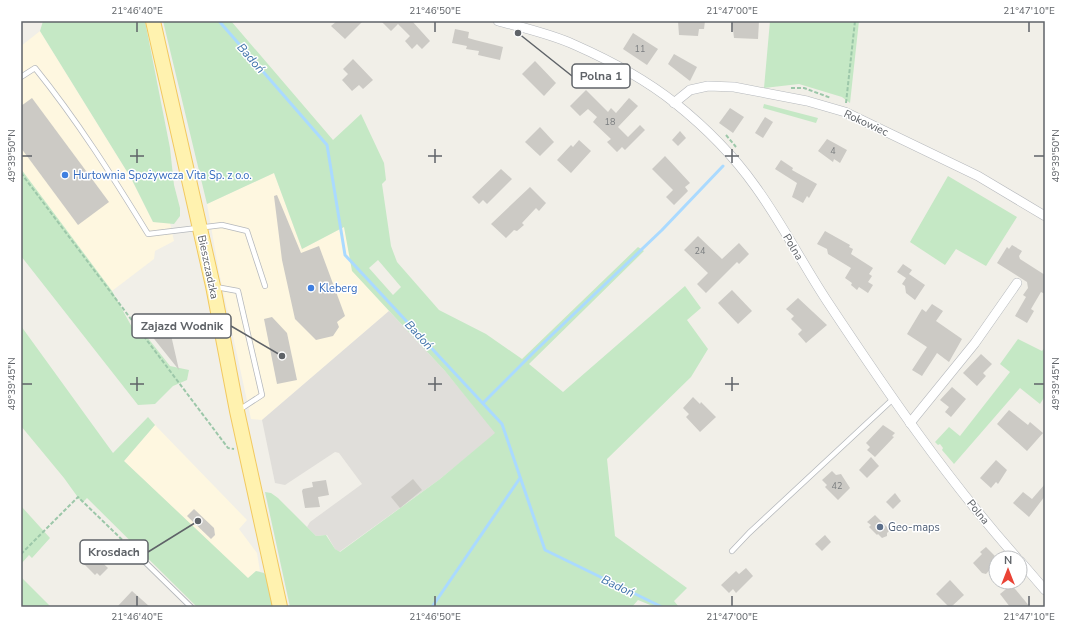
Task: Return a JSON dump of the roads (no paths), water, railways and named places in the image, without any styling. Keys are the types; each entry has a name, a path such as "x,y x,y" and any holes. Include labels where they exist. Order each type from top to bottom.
{"main road":[{"name":"Bieszczadzka","path":"153,21 213,286 237,410 280,607"}],"street":[{"name":"Polna","path":"498,21 576,45 629,73 674,103 704,128 738,164 756,186 810,275 893,399 962,492 1010,550"},
{"name":"Rokowiec","path":"674,103 690,90 708,86 734,87 808,101 846,112 978,176 1045,216"},
{"path":"910,423 980,337 1017,283"},
{"path":"1028,570 1045,590"}],"lane":[{"path":"21,77 35,68 52,89 124,194 148,234 200,229 222,225 247,231 265,286"},
{"path":"213,286 238,291 262,395 237,410"},
{"path":"732,551 749,533 893,399"},
{"path":"145,562 191,607"}],"waterway":[{"name":"Badoń","path":"219,21 327,145 345,255 502,424 545,550 662,607"},
{"path":"483,403 534,352 662,230 723,166"},
{"path":"432,607 520,478"}],"place":[{"name":"Polna 1","path":"518,33"},
{"name":"Hurtownia Spożywcza Vita Sp. z o.o.","path":"65,175"},
{"name":"Kleberg","path":"311,288"},
{"name":"Zajazd Wodnik","path":"282,356"},
{"name":"Krosdach","path":"198,521"},
{"name":"Geo-maps","path":"880,527"}]}
